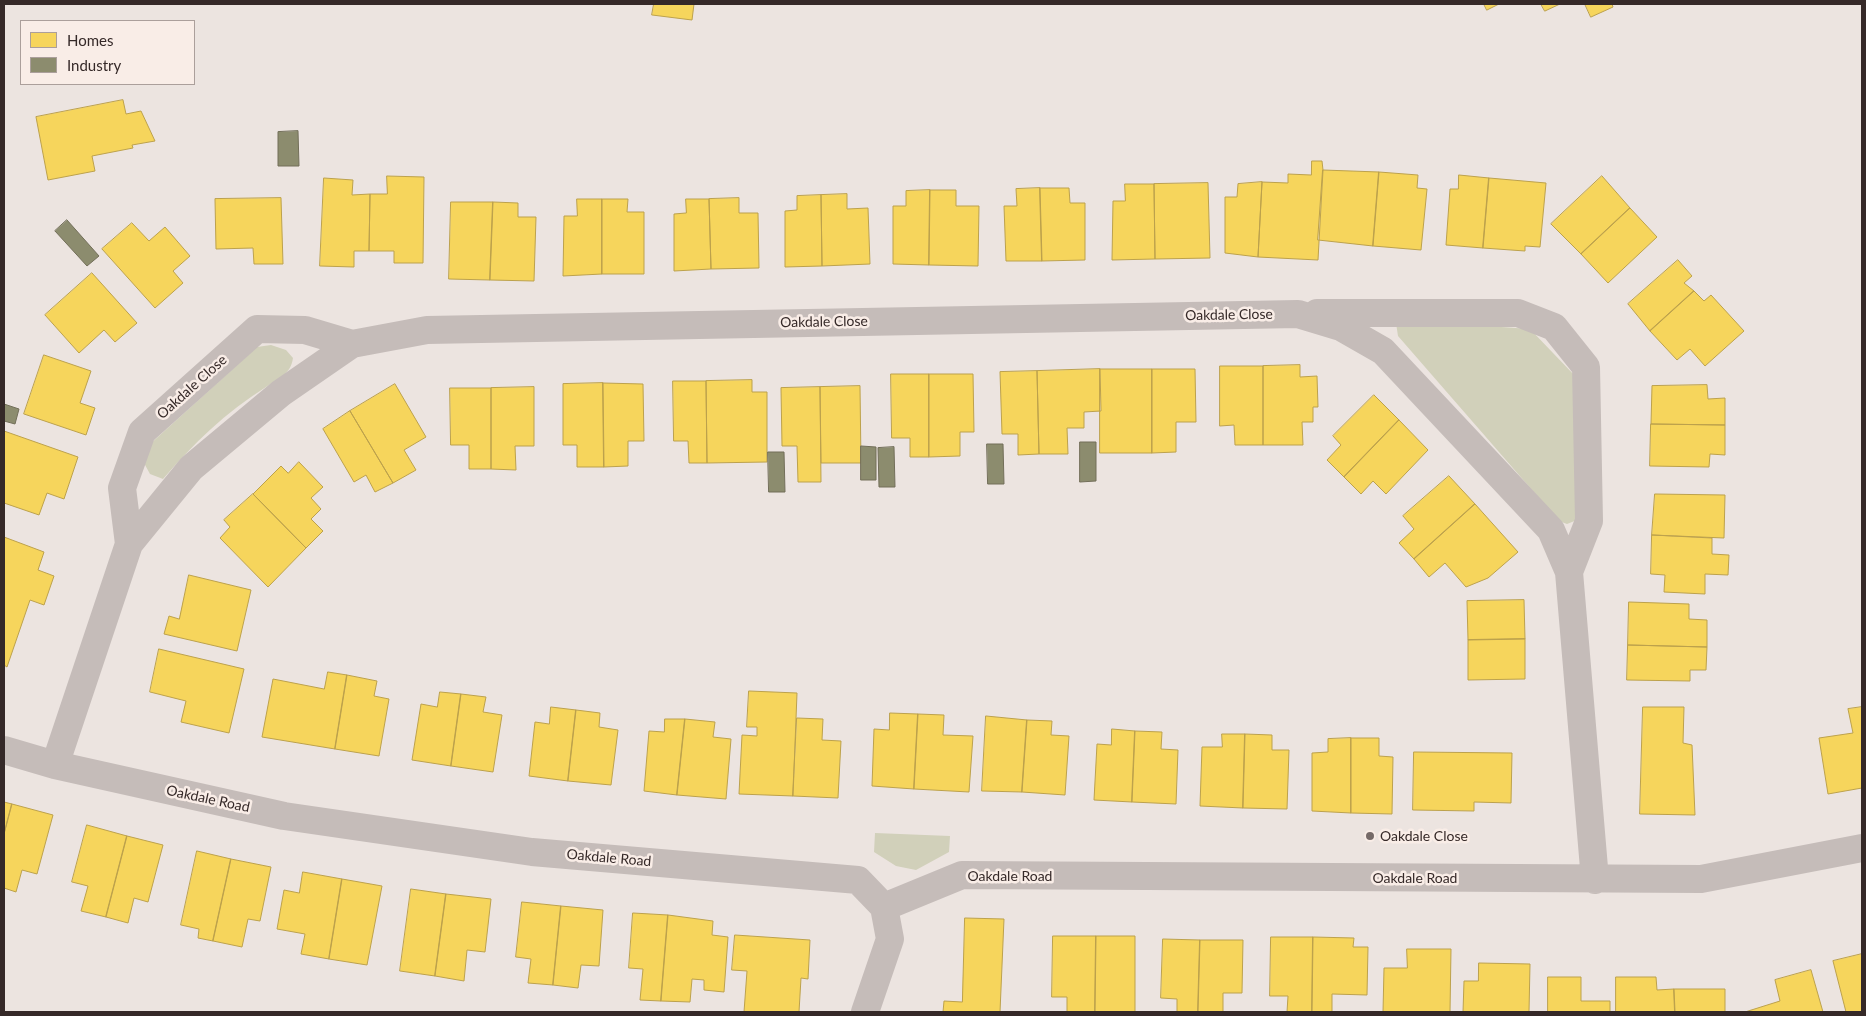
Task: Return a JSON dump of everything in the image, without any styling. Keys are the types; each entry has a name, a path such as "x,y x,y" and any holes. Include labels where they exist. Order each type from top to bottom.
{"street":[{"name":"Oakdale Close","path":"55,766 129,544 191,468 281,393 352,344 427,330 1339,312 1518,314 1554,327 1586,367 1589,521 1569,572"},
{"name":"Oakdale Close","path":"1298,314 1341,327 1383,350 1551,530 1569,572 1595,880"},
{"name":"Oakdale Close","path":"129,544 122,488 142,432 257,329 306,330 352,344"},
{"name":"Oakdale Road","path":"4,750 55,766 284,816 532,852 858,880 884,907 962,875 1595,880 1701,879 1862,848"},
{"path":"865,1012 890,939 884,907"}],"green space":[{"path":"1402,320 1530,329 1577,378 1577,520 1567,524 1559,521 1398,336 1396,323"},
{"path":"271,345 286,350 293,358 287,372 224,418 186,453 163,479 150,474 144,463 149,445 257,347"},
{"path":"875,833 950,836 949,852 916,870 896,866 874,852"}],"building: Homes":[{"path":"654,4 694,4 692,20 652,15"},
{"path":"1484,4 1499,4 1487,10"},
{"path":"1541,4 1560,4 1545,11"},
{"path":"1585,4 1612,4 1613,7 1591,17"},
{"path":"123,100 126,114 141,111 155,141 132,145 133,148 92,156 95,171 48,180 36,117"},
{"path":"1312,161 1322,161 1323,170 1318,260 1258,257 1262,182 1288,183 1288,174 1311,175"},
{"path":"1323,170 1379,172 1373,246 1318,240"},
{"path":"1379,172 1418,175 1417,188 1427,189 1421,250 1373,246"},
{"path":"1459,175 1489,178 1483,248 1446,245 1450,189 1458,189"},
{"path":"387,176 424,177 423,263 394,263 394,251 369,251 370,194 387,194"},
{"path":"1602,176 1630,208 1581,254 1551,224"},
{"path":"324,178 353,180 352,195 370,194 369,251 354,251 354,267 320,266"},
{"path":"1489,178 1546,183 1540,247 1525,246 1525,251 1483,248"},
{"path":"1262,182 1258,257 1225,253 1225,197 1237,197 1238,184"},
{"path":"1208,183 1210,258 1155,259 1154,184"},
{"path":"1125,184 1154,184 1155,259 1112,260 1113,201 1125,201"},
{"path":"1040,188 1042,261 1006,261 1004,206 1017,206 1016,189"},
{"path":"1040,188 1069,188 1070,203 1085,203 1085,260 1042,261"},
{"path":"930,190 929,265 893,264 893,206 906,206 906,191"},
{"path":"930,190 956,190 956,206 979,206 978,266 929,265"},
{"path":"847,194 847,209 868,208 870,264 822,266 821,195"},
{"path":"821,195 822,266 785,267 785,211 797,210 797,196"},
{"path":"281,198 283,264 254,264 253,248 216,249 215,199"},
{"path":"739,198 739,213 758,213 759,268 711,269 709,199"},
{"path":"577,199 602,199 602,274 563,276 564,216 577,216"},
{"path":"602,199 628,199 627,212 644,212 644,274 602,274"},
{"path":"686,199 709,199 711,269 674,271 674,214 686,213"},
{"path":"451,202 493,202 490,280 449,279"},
{"path":"493,202 518,203 518,217 536,217 534,281 490,280"},
{"path":"1630,208 1657,237 1608,283 1581,254"},
{"path":"132,223 149,241 165,227 190,256 173,271 183,283 155,308 102,249"},
{"path":"1678,260 1692,276 1684,283 1694,291 1650,331 1628,304"},
{"path":"92,273 137,323 115,342 104,330 79,353 45,315"},
{"path":"1694,291 1704,301 1711,295 1744,331 1705,366 1690,349 1677,360 1650,331"},
{"path":"44,355 91,371 80,403 95,408 86,435 24,414"},
{"path":"1300,365 1300,377 1317,376 1318,407 1313,407 1313,422 1302,422 1303,445 1263,445 1263,366"},
{"path":"1220,366 1263,366 1263,445 1235,445 1234,425 1220,426"},
{"path":"1100,369 1152,369 1152,453 1100,453"},
{"path":"1100,369 1101,411 1084,412 1084,428 1067,428 1068,454 1039,454 1037,371"},
{"path":"1152,369 1195,369 1196,422 1176,422 1176,452 1152,453"},
{"path":"1037,371 1039,454 1018,455 1018,434 1002,434 1000,372"},
{"path":"891,374 929,374 929,457 910,457 910,438 892,438"},
{"path":"929,374 973,374 974,432 960,432 960,456 929,457"},
{"path":"752,380 752,392 767,392 767,462 707,463 706,381"},
{"path":"673,381 706,381 707,463 689,463 688,441 674,441"},
{"path":"603,383 643,384 644,441 628,441 628,466 604,467"},
{"path":"603,383 604,467 577,467 577,445 563,445 563,384"},
{"path":"395,384 426,437 404,450 416,470 393,483 350,411"},
{"path":"1707,385 1708,399 1725,398 1725,425 1651,424 1652,386"},
{"path":"860,386 861,463 821,463 820,387"},
{"path":"534,387 534,446 515,446 516,470 491,469 491,388"},
{"path":"820,387 821,482 798,482 797,446 782,446 781,388"},
{"path":"450,388 491,388 491,469 469,469 469,445 451,445"},
{"path":"1374,395 1399,420 1344,477 1327,460 1341,445 1333,436"},
{"path":"350,411 393,483 375,492 366,475 354,482 323,429"},
{"path":"1399,420 1428,450 1386,494 1373,481 1361,494 1344,477"},
{"path":"1651,424 1725,425 1725,455 1710,454 1709,467 1650,466"},
{"path":"4,431 78,457 64,499 47,493 39,515 4,503"},
{"path":"299,462 323,487 311,498 321,509 311,519 323,531 306,548 253,494 281,466 288,473"},
{"path":"1449,476 1475,504 1414,559 1399,543 1414,529 1403,516"},
{"path":"253,494 306,548 268,587 220,538 230,527 224,520"},
{"path":"1655,494 1725,495 1724,538 1652,535"},
{"path":"1475,504 1518,552 1488,578 1466,587 1445,563 1429,577 1414,559"},
{"path":"1652,535 1712,538 1712,554 1729,555 1728,575 1705,574 1705,594 1664,592 1665,575 1651,574"},
{"path":"4,537 44,552 38,570 54,576 44,605 30,600 7,667 4,665"},
{"path":"189,575 251,590 237,651 164,634 169,616 179,619"},
{"path":"1524,600 1525,639 1468,640 1467,601"},
{"path":"1629,602 1689,604 1689,619 1707,620 1707,647 1628,645"},
{"path":"1525,639 1525,679 1468,680 1468,640"},
{"path":"1628,645 1707,647 1706,670 1690,670 1690,681 1627,680"},
{"path":"159,649 244,669 229,733 181,722 186,701 150,692"},
{"path":"328,672 347,675 335,749 262,737 273,679 324,689"},
{"path":"347,675 377,681 374,696 389,699 379,756 335,749"},
{"path":"749,691 797,693 793,796 739,794 742,735 757,736 757,727 747,727"},
{"path":"440,692 461,694 451,766 412,760 421,704 437,707"},
{"path":"461,694 486,697 483,712 502,715 493,772 451,766"},
{"path":"551,707 576,710 568,781 529,776 535,722 549,724"},
{"path":"1643,707 1684,707 1683,743 1692,745 1695,815 1640,814"},
{"path":"1862,707 1862,788 1828,794 1819,738 1853,733 1848,709"},
{"path":"576,710 600,713 599,727 618,730 611,785 568,781"},
{"path":"890,713 918,714 914,789 872,786 874,729 889,730"},
{"path":"918,714 944,715 943,735 973,736 969,792 914,789"},
{"path":"986,716 1027,720 1022,792 982,791"},
{"path":"797,718 823,719 822,740 841,741 838,798 793,796"},
{"path":"665,719 685,719 677,795 644,791 649,731 664,732"},
{"path":"685,719 715,722 713,737 731,739 726,799 677,795"},
{"path":"1027,720 1052,721 1051,735 1069,736 1065,795 1022,792"},
{"path":"1112,729 1135,731 1132,802 1094,800 1097,744 1111,745"},
{"path":"1135,731 1162,732 1161,749 1178,750 1176,804 1132,802"},
{"path":"1222,734 1245,734 1243,808 1200,806 1202,747 1222,747"},
{"path":"1245,734 1272,735 1272,750 1289,750 1287,809 1243,808"},
{"path":"1351,738 1351,813 1312,811 1312,753 1328,752 1328,739"},
{"path":"1351,738 1379,738 1379,756 1393,757 1392,814 1351,813"},
{"path":"1414,752 1512,753 1511,803 1474,802 1474,811 1413,810"},
{"path":"4,802 12,804 4,834"},
{"path":"12,804 53,815 37,874 22,870 16,892 4,888 4,834"},
{"path":"87,825 127,836 106,917 81,911 88,886 72,882"},
{"path":"127,836 163,845 148,902 134,898 128,923 106,917"},
{"path":"197,851 231,859 213,941 198,938 199,929 181,925"},
{"path":"231,859 271,867 260,921 248,919 242,947 213,941"},
{"path":"303,872 342,879 329,959 301,954 305,934 277,929 284,890 299,893"},
{"path":"342,879 382,886 367,965 329,959"},
{"path":"411,889 446,894 435,976 400,971"},
{"path":"446,894 491,899 485,952 467,950 464,981 435,976"},
{"path":"522,902 561,906 553,985 528,983 531,959 516,957"},
{"path":"561,906 603,910 599,966 581,965 578,988 553,985"},
{"path":"633,913 668,915 661,1001 640,1000 643,969 629,968"},
{"path":"668,915 713,921 712,935 728,937 724,992 704,990 704,980 692,979 690,1002 661,1001"},
{"path":"965,918 1004,919 1000,1012 943,1012 944,1001 962,1002"},
{"path":"735,935 810,940 808,979 801,978 799,1012 744,1012 747,971 732,970"},
{"path":"1053,936 1096,936 1095,1012 1067,1012 1067,997 1052,997"},
{"path":"1096,936 1135,936 1135,1012 1095,1012"},
{"path":"1271,937 1313,937 1312,1012 1287,1012 1288,996 1270,996"},
{"path":"1313,937 1354,938 1353,947 1368,947 1367,995 1332,994 1332,1012 1312,1012"},
{"path":"1163,939 1200,940 1198,1012 1177,1012 1177,999 1161,998"},
{"path":"1200,940 1243,940 1242,993 1223,993 1223,1012 1198,1012"},
{"path":"1407,949 1451,949 1450,1012 1383,1012 1384,968 1407,968"},
{"path":"1862,954 1862,1012 1846,1012 1833,961"},
{"path":"1479,963 1530,964 1529,1012 1463,1012 1464,981 1478,981"},
{"path":"1811,970 1823,1012 1745,1012 1780,1001 1775,980"},
{"path":"1548,977 1581,977 1581,1001 1610,1001 1610,1012 1548,1012"},
{"path":"1616,977 1656,977 1657,990 1674,989 1675,1012 1616,1012"},
{"path":"1674,989 1725,989 1725,1012 1675,1012"}],"building: Industry":[{"path":"298,131 299,166 278,166 278,132"},
{"path":"67,220 99,256 87,266 55,231"},
{"path":"4,404 19,409 15,424 4,421"},
{"path":"1080,442 1096,442 1096,481 1080,482"},
{"path":"987,444 1003,444 1004,484 988,484"},
{"path":"861,446 876,447 876,480 861,480"},
{"path":"894,447 895,487 879,487 878,448"},
{"path":"768,452 784,452 785,492 769,492"}],"place":[{"name":"Oakdale Close","path":"1370,836"}]}
